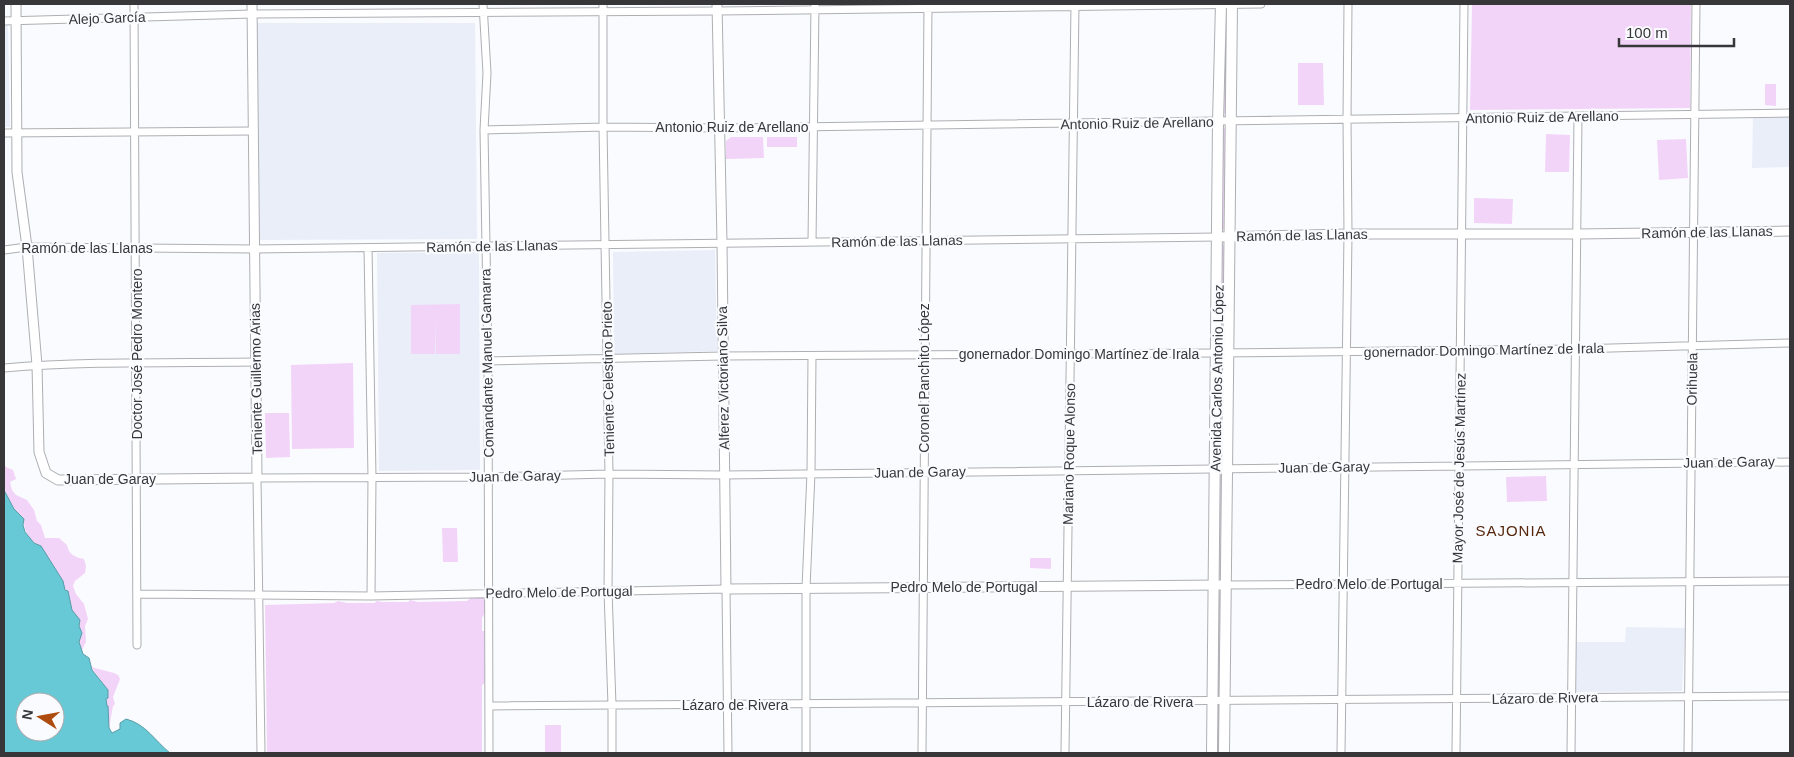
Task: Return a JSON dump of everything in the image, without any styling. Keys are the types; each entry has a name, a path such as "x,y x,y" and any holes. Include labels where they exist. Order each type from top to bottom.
{"main road":[{"name":"Avenida Carlos Antonio López","path":"1212,753 1218,122 1221,4"},
{"name":"Avenida Carlos Antonio López","path":"1224,753 1232,4"}],"street":[{"path":"16,4 17,172 27,247 37,365"},
{"name":"Doctor José Pedro Montero","path":"134,4 138,479 137,645"},
{"name":"Teniente Guillermo Arias","path":"252,4 261,753"},
{"path":"371,4 371,12"},
{"name":"Comandante Manuel Gamarra","path":"483,4 486,73 484,130 488,361 489,753"},
{"name":"Teniente Celestino Prieto","path":"603,4 603,127 609,474 608,591 612,753"},
{"name":"Alejo García","path":"4,21 371,12 603,12 717,8 1261,4"},
{"path":"1341,753 1348,234 1348,4"},
{"name":"Mayor José de Jesús Martínez","path":"1456,753 1464,4"},
{"name":"Orihuela","path":"1688,753 1696,4"},
{"name":"Mariano Roque Alonso","path":"1065,753 1075,5"},
{"name":"Coronel Panchito López","path":"922,753 928,6"},
{"path":"812,242 815,7"},
{"name":"Alferez Victoriano Silva","path":"717,8 722,243 728,753"},
{"name":"Antonio Ruiz de Arellano","path":"484,130 603,127 926,126 1790,114"},
{"path":"1571,753 1578,117"},
{"path":"4,133 253,132"},
{"name":"Ramón de las Llanas","path":"4,250 27,247 368,248 1348,234 1577,234 1790,230"},
{"path":"368,248 372,596"},
{"name":"gonernador Domingo Martínez de Irala","path":"488,361 723,356 1460,351 1790,344"},
{"path":"806,753 806,588 811,473 812,356"},
{"path":"4,368 37,365 256,362"},
{"name":"Juan de Garay","path":"37,365 39,452 44,469 50,476 58,480 488,477 609,474 724,475 1790,462"},
{"name":"Pedro Melo de Portugal","path":"137,594 372,596 806,588 1790,581"},
{"name":"Lázaro de Rivera","path":"489,706 1790,696"}],"shaded area":[{"path":"1472,4 1691,4 1690,108 1470,110"},
{"path":"1225,15 1227,16 1226,112 1224,114 1223,112"},
{"path":"257,23 475,23 477,239 259,240"},
{"path":"4,25 8,25 10,127 4,127"},
{"path":"1298,63 1323,63 1324,105 1298,105"},
{"path":"1765,84 1776,84 1776,106 1765,105"},
{"path":"1790,117 1790,167 1752,168 1753,118"},
{"path":"1225,128 1225,228 1223,230 1223,129"},
{"path":"1546,134 1570,135 1569,172 1545,172"},
{"path":"731,137 763,137 764,158 726,159 726,141"},
{"path":"767,137 797,137 797,147 767,147"},
{"path":"1686,139 1688,178 1659,180 1657,140"},
{"path":"1474,198 1513,199 1512,224 1474,223"},
{"path":"1222,245 1225,246 1224,343 1222,345"},
{"path":"715,250 717,351 614,354 613,252"},
{"path":"479,252 480,470 379,471 377,253"},
{"path":"460,304 460,354 436,354 435,319 435,354 411,354 411,305"},
{"path":"1221,361 1223,363 1222,459 1220,460"},
{"path":"353,363 354,448 292,449 291,365"},
{"path":"265,413 289,413 290,457 266,458"},
{"path":"4,463 6,467 13,470 16,479 10,482 12,490 16,495 27,500 34,510 45,538 59,538 67,545 73,555 84,559 85,573 75,581 73,586 76,594 84,604 88,619 85,626 86,642 82,650 79,642 82,633 72,610 68,591 63,587 63,581 38,545 27,534 24,527 24,519 8,501 5,487"},
{"path":"1221,475 1221,575 1219,577 1219,476"},
{"path":"1546,476 1547,501 1507,502 1506,477"},
{"path":"442,528 457,528 458,562 443,562"},
{"path":"1030,558 1051,558 1051,569 1030,568"},
{"path":"1220,592 1220,694 1218,696 1218,594"},
{"path":"474,595 485,597 487,609 482,618 482,631 485,631 487,682 482,685 482,753 267,753 265,605 334,603 338,601 347,603 375,603 376,601 408,602 410,600 418,602 467,601"},
{"path":"1626,627 1685,628 1682,691 1574,692 1575,642 1625,642"},
{"path":"91,667 114,673 120,679 113,697 115,704 109,728 108,690"},
{"path":"545,725 561,725 561,753 545,753"}],"water":[{"path":"4,490 14,509 24,519 25,532 34,543 41,546 63,581 65,590 68,591 72,610 80,620 79,626 82,633 79,642 83,654 89,658 92,670 108,690 108,698 106,699 109,728 112,733 120,729 120,723 126,719 133,721 145,729 170,753 4,753"}],"district":[{"name":"SAJONIA","path":"1511,530"}]}
